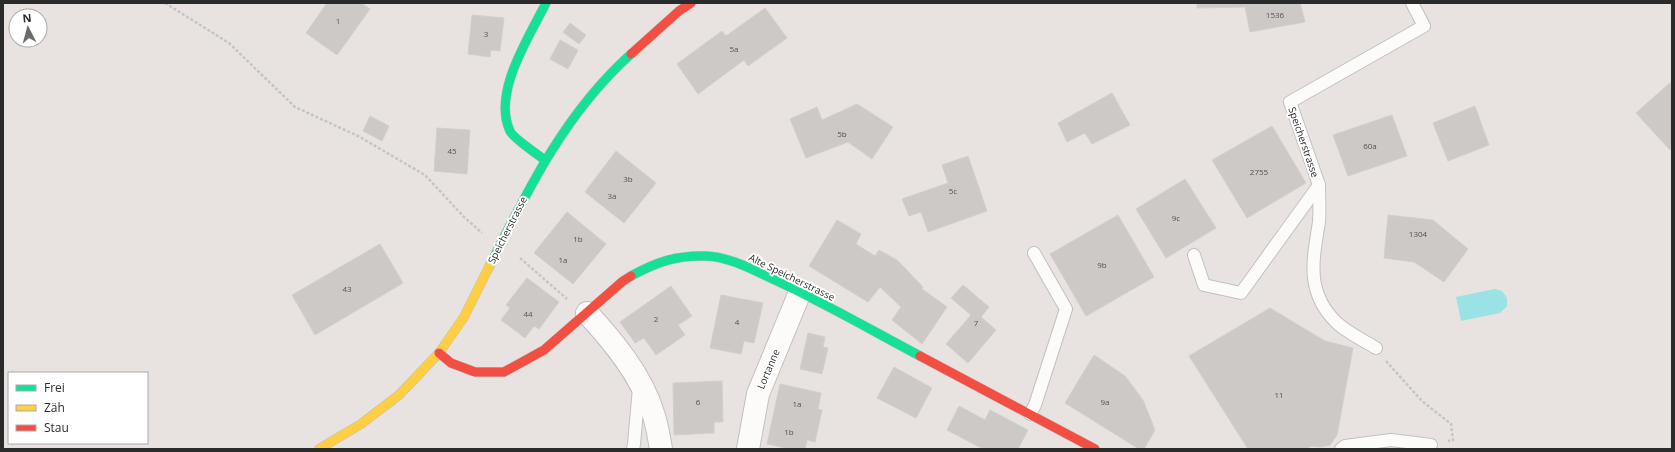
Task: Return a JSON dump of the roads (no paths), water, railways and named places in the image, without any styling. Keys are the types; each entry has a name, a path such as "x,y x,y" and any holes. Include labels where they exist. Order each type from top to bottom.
{"street":[{"path":"545,160 510,132 504,105 512,71 546,3"},
{"name":"Speicherstrasse","path":"319,449 361,424 399,395 439,353 464,317 522,201 545,160 579,109 621,63 679,11 691,3"},
{"name":"Alte Speicherstrasse","path":"439,353 451,363 475,372 504,372 544,350 579,308 623,281 653,264 684,256 708,256 741,264 800,292 1095,449"},
{"name":"Lortanne","path":"748,449 758,394 800,292"},
{"path":"579,308 613,341 640,383 653,412 661,449"}],"lane":[{"name":"Speicherstrasse","path":"1194,255 1204,285 1241,293 1319,185 1290,102 1424,26 1412,3"},
{"path":"1319,185 1319,220 1313,254 1314,279 1322,304 1338,323 1376,348"},
{"path":"1030,414 1035,405 1066,309 1034,253"},
{"path":"632,449 635,437 640,383"},
{"path":"1341,449 1345,446 1392,440 1431,445"}],"water":[{"path":"1495,289 1502,291 1507,298 1507,306 1500,313 1461,321 1456,297"}]}
